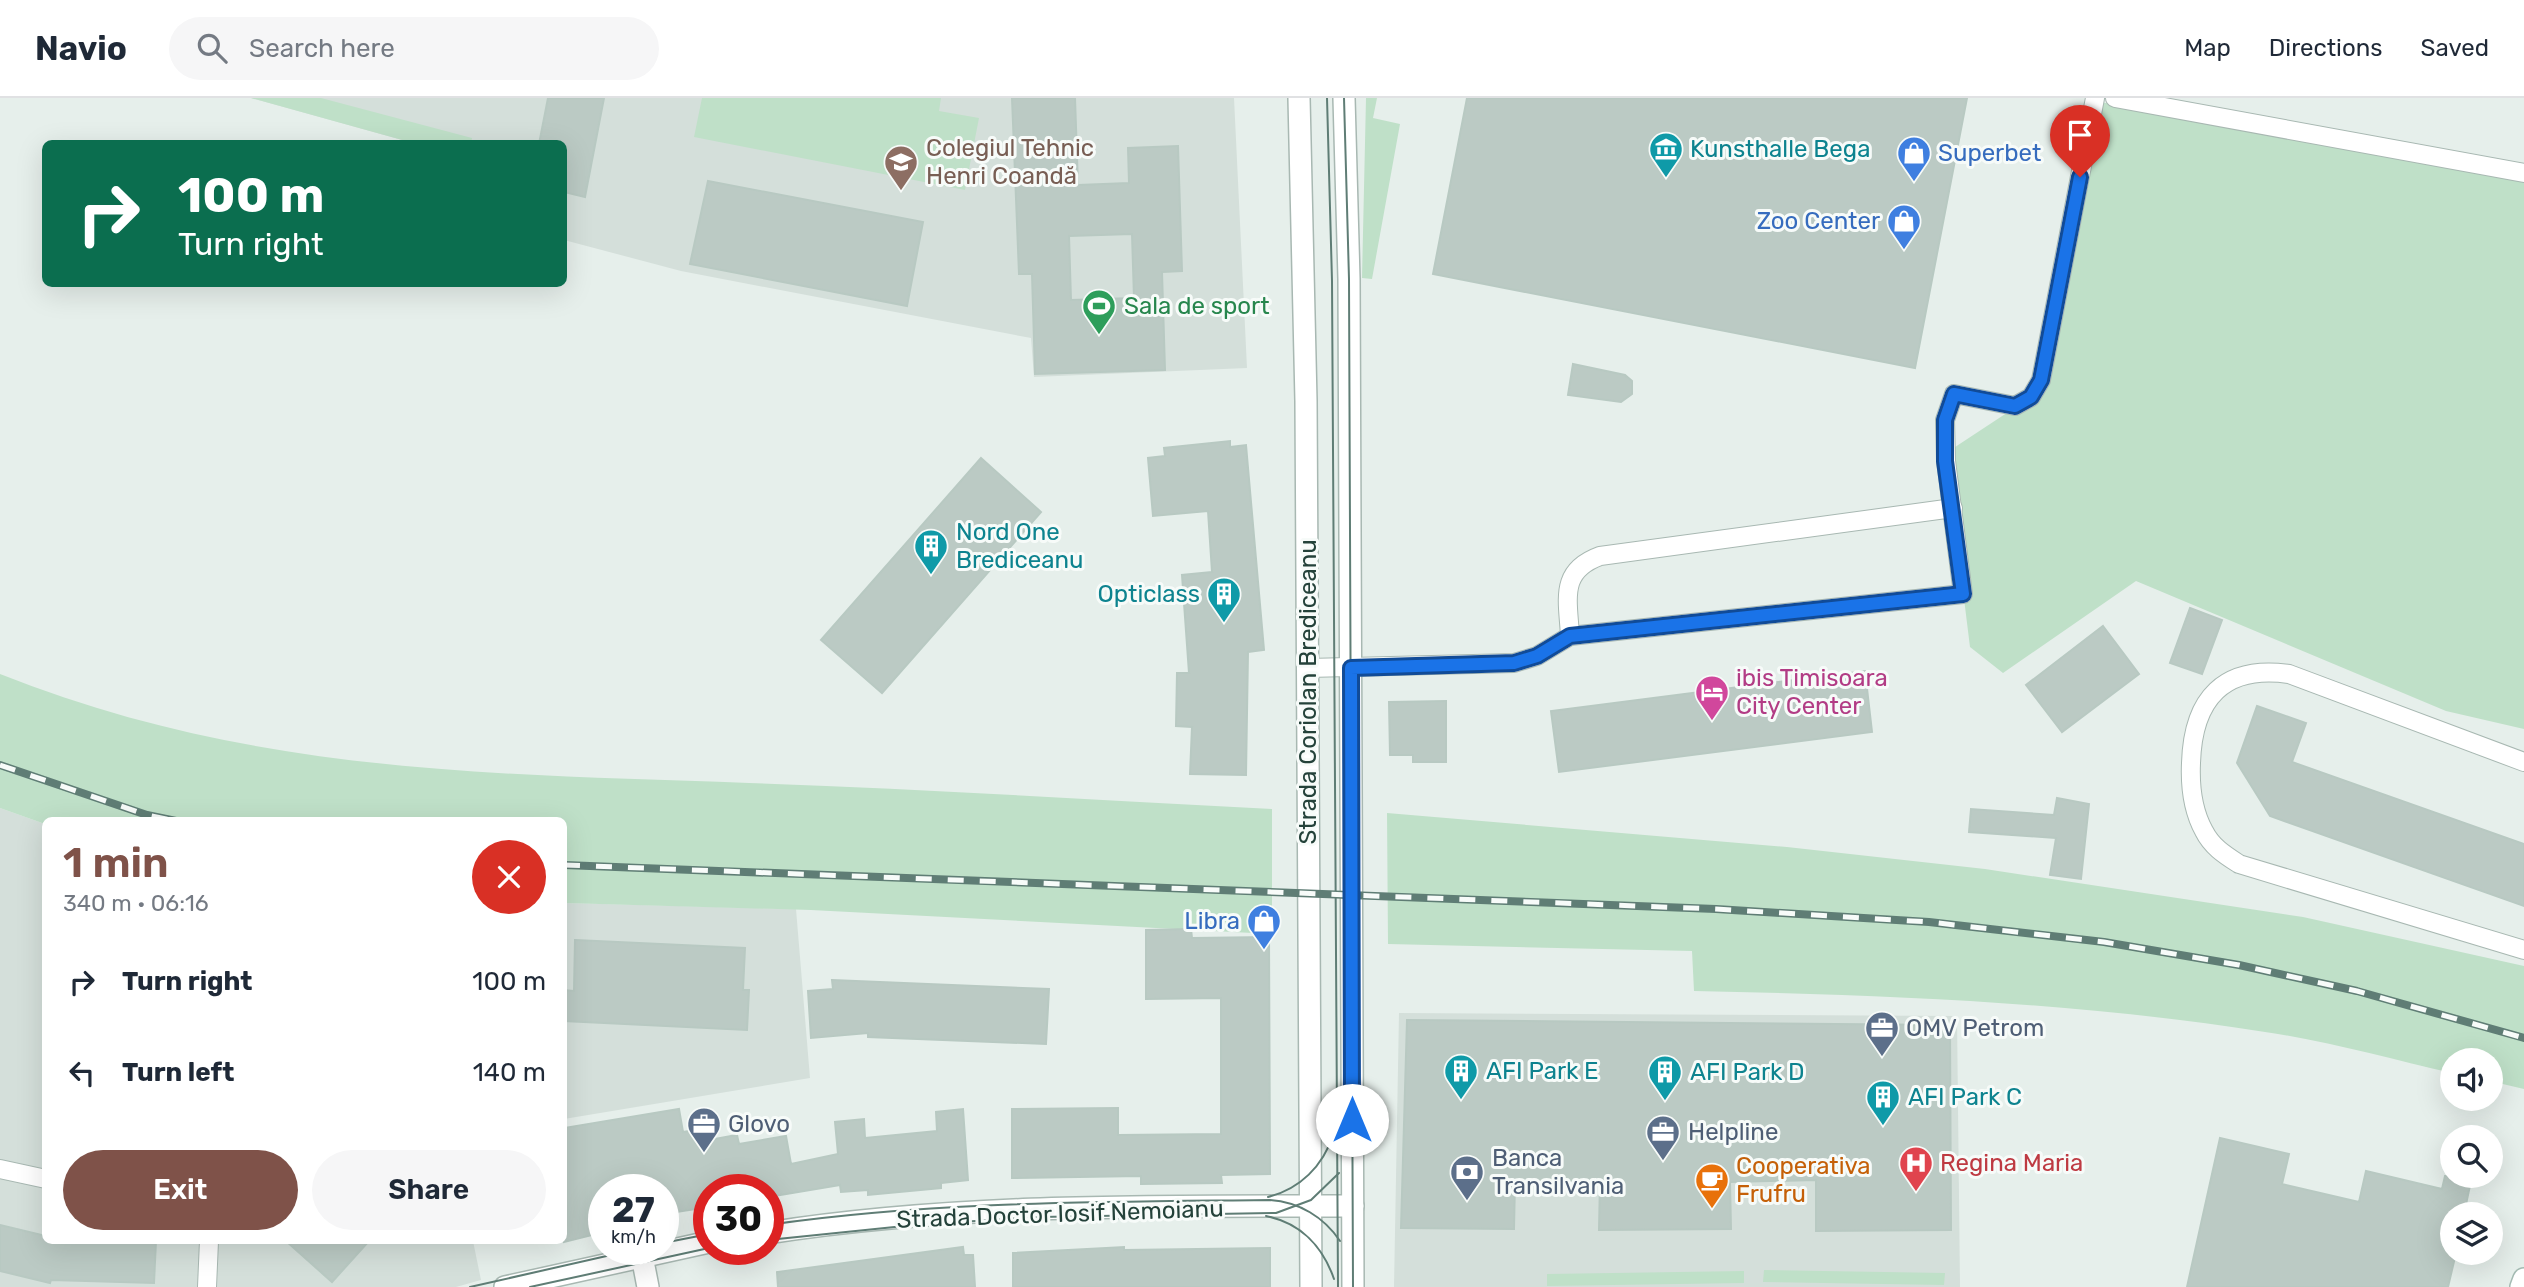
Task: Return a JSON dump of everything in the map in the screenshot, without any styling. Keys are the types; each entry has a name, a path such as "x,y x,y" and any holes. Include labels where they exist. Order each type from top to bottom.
{"street":[{"name":"Strada Coriolan Brediceanu","path":"1299,98 1308,668 1311,1287"},
{"name":"Strada Coriolan Brediceanu","path":"1344,98 1349,279 1353,1287"},
{"name":"Strada Doctor Iosif Nemoianu","path":"784,1231 978,1213 1143,1207 1353,1206"},
{"path":"505,1287 602,1265"},
{"path":"644,1265 648,1287"},
{"path":"2521,1287 2524,1279"}],"lane":[{"path":"1308,668 1514,663 1537,656 1570,636 1963,594 1945,461 1945,420 1954,394 2015,406 2031,397 2041,380 2095,98"},
{"path":"2115,98 2524,173"},
{"path":"1570,636 1567,598 1572,574 1583,563 1600,556 1953,508"},
{"path":"2524,762 2289,674 2263,670 2244,675 2208,698 2197,719 2190,780 2195,809 2204,831 2217,850 2239,864 2524,950"},
{"path":"0,1169 42,1178"},
{"path":"206,1287 209,1244"}],"shaded area":[{"name":"Colegiul Tehnic Henri Coandă","path":"251,98 1234,98 1247,368 1034,377 1031,338 681,271 567,241 567,140 402,140"},
{"path":"0,808 42,823 42,1244 474,1244 481,1280 456,1287 0,1287"},
{"path":"567,903 796,909 810,1078 567,1118"},
{"path":"1399,1013 1957,1016 1960,1287 1394,1287"}],"green space":[{"path":"251,98 321,98 472,138 402,140"},
{"path":"702,98 941,98 939,111 979,118 965,190 694,137"},
{"path":"1366,98 1377,98 1373,118 1400,124 1372,279 1362,278"},
{"path":"2095,101 2524,182 2524,729 2446,711 2136,581 2003,673 1970,647 1946,453 2031,397"},
{"path":"0,674 93,707 185,732 277,750 369,762 556,776 880,788 1272,809 1272,934 811,910 567,903 567,817 42,817 42,823 0,808"},
{"path":"1387,813 1787,847 1985,869 2303,917 2524,966 2524,1089 2503,1084 2503,1048 2440,1048 2440,1070 2312,1040 2123,1014 1980,1002 1694,991 1692,951 1388,944"},
{"path":"1764,1270 1945,1273 1944,1285 1763,1282"},
{"path":"1744,1271 1744,1283 1547,1286 1547,1274"}],"building":[{"path":"548,98 604,98 585,197 567,193 567,140 540,140"},
{"name":"Colegiul Tehnic Henri Coandă","path":"1012,98 1075,98 1078,185 1129,183 1128,148 1178,146 1182,271 1162,272 1165,370 1035,374 1032,274 1019,274","holes":["1132,234 1134,298 1071,300 1069,236"]},
{"path":"1467,98 1967,98 1915,368 1433,274"},
{"path":"708,181 923,222 907,306 690,264"},
{"path":"1573,364 1625,375 1632,381 1632,394 1621,402 1568,395"},
{"path":"1230,441 1230,447 1246,445 1264,650 1248,652 1246,775 1190,774 1192,727 1176,726 1177,673 1189,673 1182,575 1212,572 1208,511 1153,516 1148,458 1165,456 1164,448"},
{"name":"Nord One Brediceanu","path":"981,458 1041,512 882,693 821,640"},
{"path":"2190,608 2222,620 2202,674 2170,663"},
{"path":"2103,626 2139,674 2062,732 2026,685"},
{"name":"ibis Timisoara City Center","path":"1865,671 1872,732 1559,772 1551,711"},
{"path":"1446,701 1446,762 1413,762 1413,755 1390,755 1389,702"},
{"path":"2257,706 2306,723 2292,762 2524,844 2524,906 2270,816 2237,763"},
{"path":"2057,798 2089,804 2081,879 2050,875 2056,838 1969,832 1971,809 2054,815"},
{"path":"1191,929 1192,938 1269,937 1270,1174 1221,1175 1222,1183 1141,1184 1141,1176 1012,1178 1012,1109 1118,1108 1118,1135 1221,1134 1221,998 1146,999 1146,930"},
{"path":"575,940 745,948 743,990 749,990 747,1030 567,1021 567,990 574,991"},
{"path":"832,980 1049,989 1046,1044 868,1037 868,1033 811,1038 808,991 833,989"},
{"path":"1407,1020 1950,1025 1951,1230 1816,1231 1816,1180 1730,1182 1731,1229 1599,1230 1600,1181 1515,1181 1514,1229 1401,1228"},
{"path":"679,1109 683,1132 702,1129 704,1141 737,1135 739,1144 786,1136 791,1164 838,1154 835,1122 864,1119 865,1138 937,1131 936,1112 963,1109 968,1180 941,1183 941,1188 868,1195 868,1190 841,1192 840,1185 784,1194 784,1174 693,1174 693,1209 679,1212 679,1174 588,1174 588,1236 567,1241 567,1128"},
{"path":"2220,1138 2289,1154 2282,1184 2359,1202 2366,1171 2442,1189 2469,1188 2467,1202 2440,1202 2440,1265 2453,1265 2448,1287 2187,1287"},
{"path":"0,1225 42,1235 42,1244 156,1244 154,1283 51,1280 50,1283 0,1271"},
{"path":"289,1244 366,1244 332,1282"},
{"path":"963,1247 964,1255 973,1255 975,1287 778,1287 777,1272"},
{"path":"1124,1247 1124,1250 1270,1248 1270,1287 1013,1287 1013,1253"}],"tram line":[{"path":"1327,98 1332,281 1338,1287"},
{"path":"1344,98 1349,279 1353,1287"},
{"path":"1268,1197 1290,1188 1309,1175 1323,1157 1333,1135"},
{"path":"784,1238 914,1225 1039,1217 1276,1213 1311,1200 1339,1173"},
{"path":"784,1223 956,1207 1082,1202 1270,1200 1281,1201 1310,1212 1334,1232 1340,1241"},
{"path":"1266,1216 1290,1224 1309,1238 1324,1257 1334,1279"},
{"path":"679,1240 693,1237"},
{"path":"530,1287 693,1251"},
{"path":"470,1287 588,1260"}],"railway":[{"path":"0,765 157,817"},
{"path":"567,865 1716,909 1929,922 2104,942 2239,965 2357,991 2524,1038"}],"place":[{"name":"Kunsthalle Bega","path":"1666,179"},
{"name":"Superbet","path":"1914,183"},
{"name":"Colegiul Tehnic Henri Coandă","path":"901,192"},
{"name":"Zoo Center","path":"1904,251"},
{"name":"Sala de sport","path":"1099,336"},
{"name":"Nord One Brediceanu","path":"931,576"},
{"name":"Opticlass","path":"1224,624"},
{"name":"ibis Timisoara City Center","path":"1712,722"},
{"name":"Libra","path":"1264,951"},
{"name":"OMV Petrom","path":"1882,1058"},
{"name":"AFI Park E","path":"1461,1101"},
{"name":"AFI Park D","path":"1665,1102"},
{"name":"AFI Park C","path":"1883,1127"},
{"name":"Glovo","path":"704,1154"},
{"name":"Helpline","path":"1663,1162"},
{"name":"Regina Maria","path":"1916,1193"},
{"name":"Banca Transilvania","path":"1467,1202"},
{"name":"Cooperativa Frufru","path":"1712,1210"}],"route":[{"path":"1352,1120 1351,668 1514,663 1537,656 1570,636 1963,594 1945,461 1945,420 1954,394 2015,406 2031,397 2041,380 2080,177"}]}
